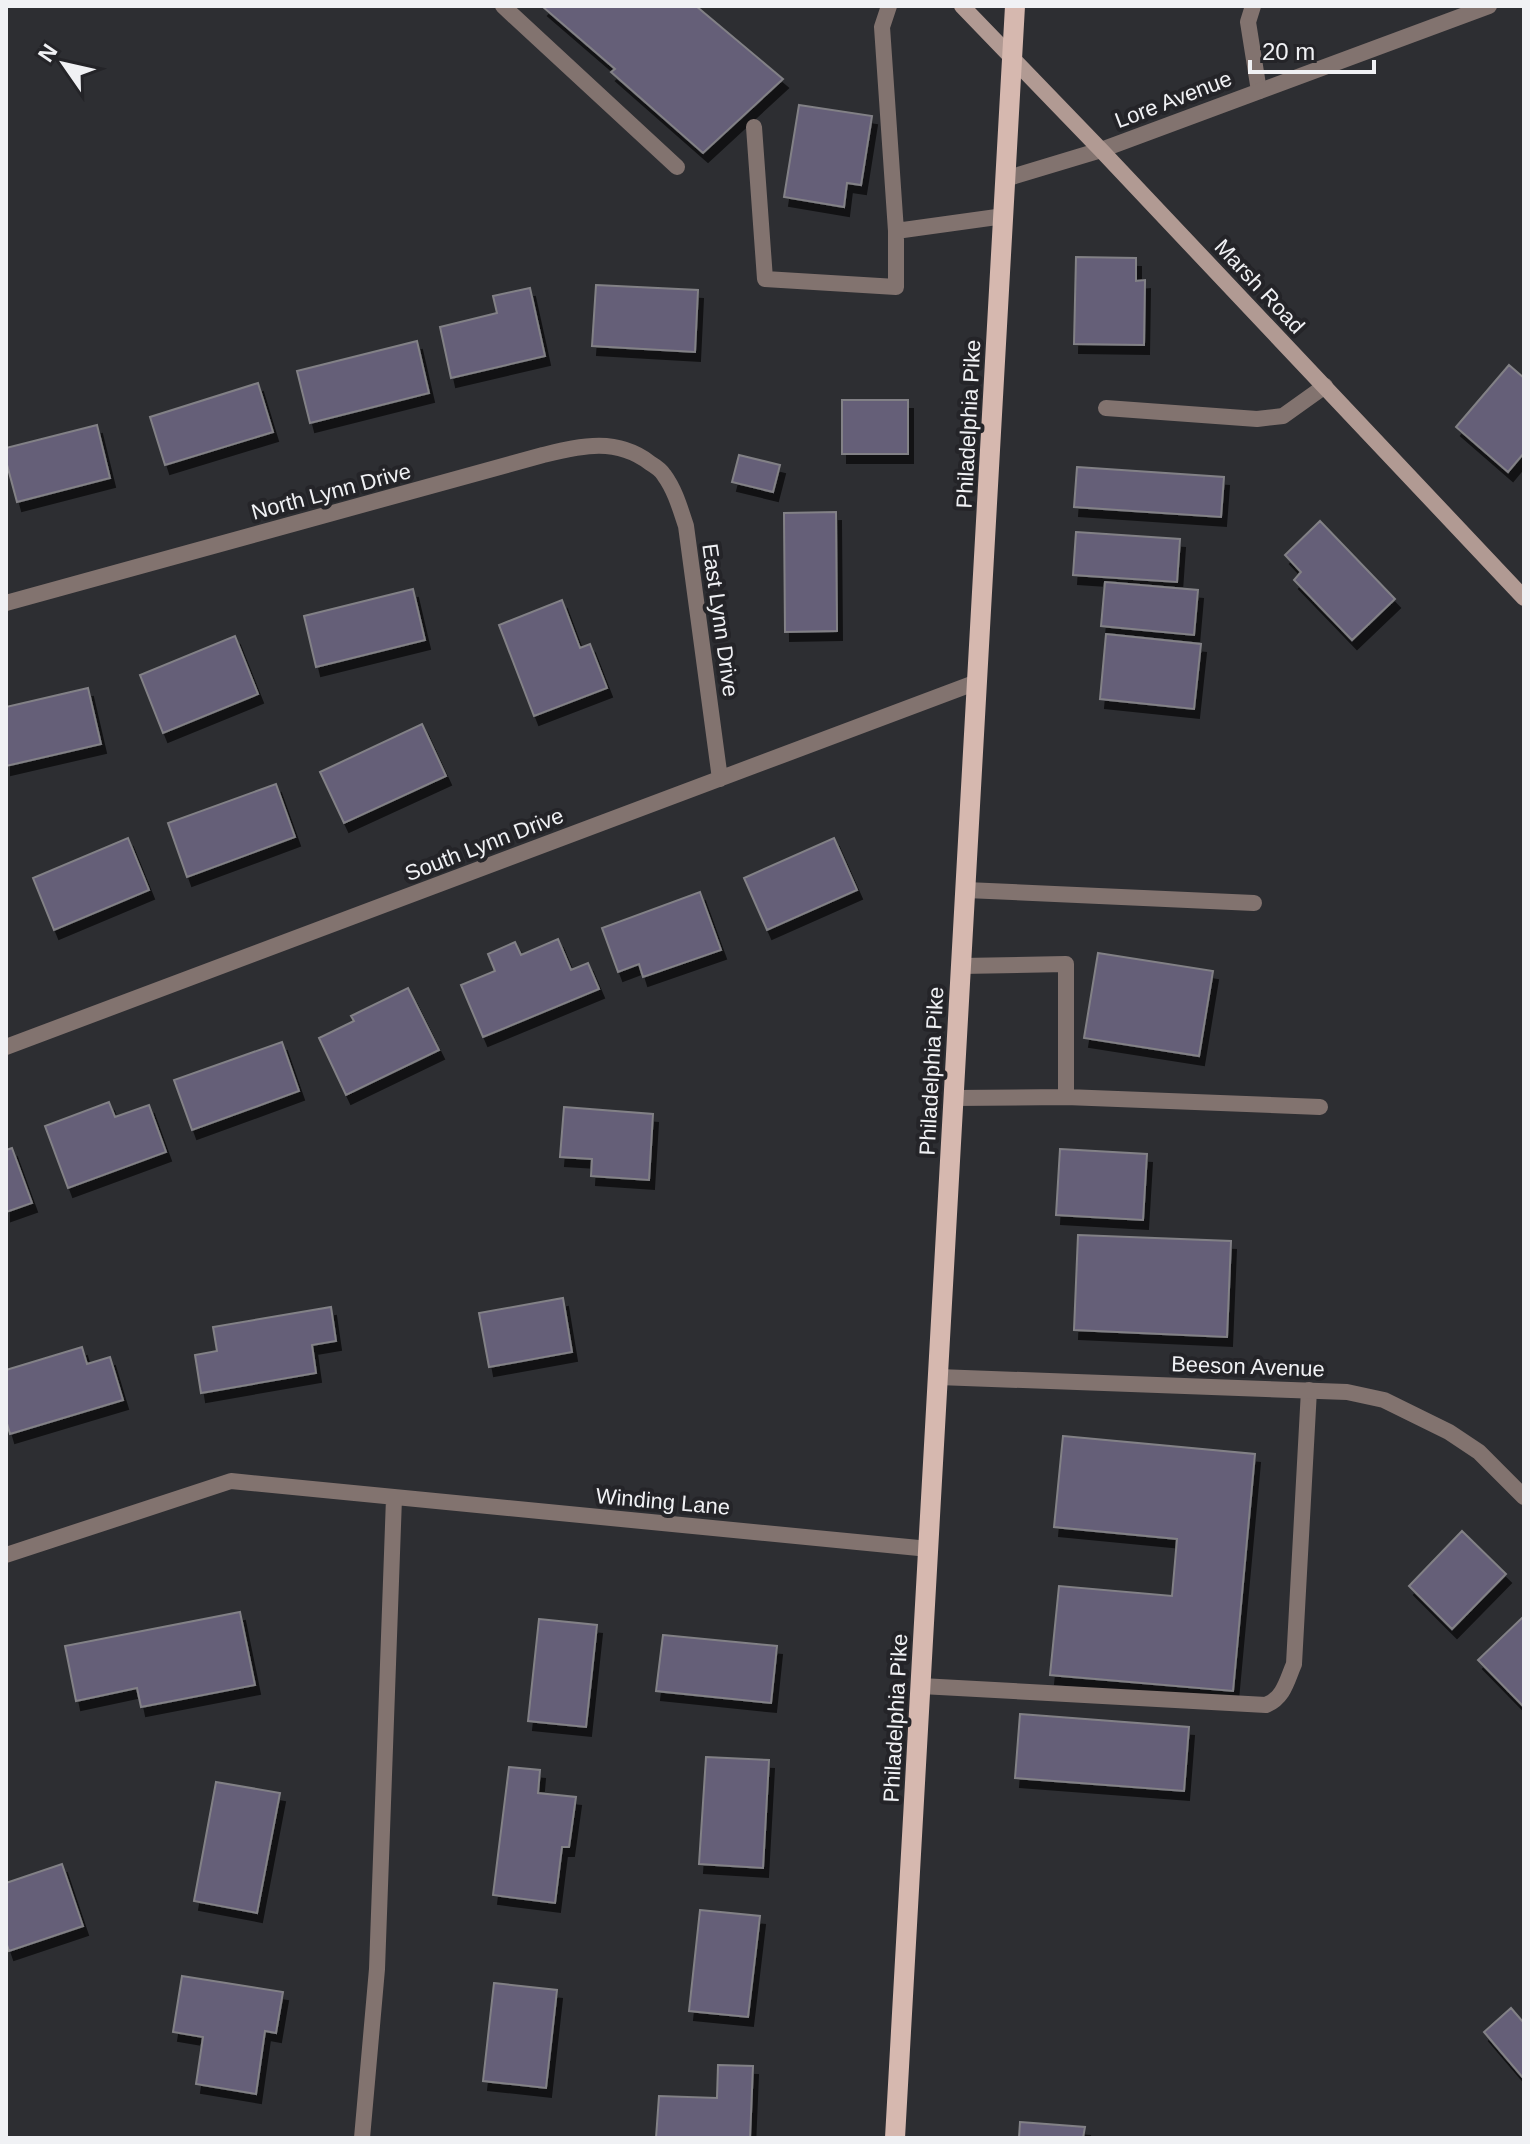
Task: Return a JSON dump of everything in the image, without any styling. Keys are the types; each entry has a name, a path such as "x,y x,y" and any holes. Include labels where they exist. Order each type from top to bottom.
{"main road":[{"name":"Marsh Road","path":"962,6 1524,598"},
{"name":"Philadelphia Pike","path":"895,2138 1015,6"}],"street":[{"path":"503,6 677,167"},
{"path":"754,127 765,279 896,287 896,231 882,27 889,6"},
{"path":"1253,6 1248,22 1259,91"},
{"name":"Lore Avenue","path":"1005,179 1101,150 1457,12 1489,6"},
{"path":"896,231 1004,216"},
{"path":"1106,408 1257,419 1283,416 1325,386"},
{"name":"North Lynn Drive","path":"6,603 583,446 618,446 643,457 663,472"},
{"name":"East Lynn Drive","path":"663,472 678,500 686,526 720,779"},
{"name":"South Lynn Drive","path":"6,1047 977,682"},
{"path":"966,890 1254,903"},
{"path":"961,966 1066,964 1066,1097"},
{"path":"953,1098 1066,1097 1320,1107"},
{"name":"Beeson Avenue","path":"938,1377 1347,1392 1384,1400 1449,1432 1479,1452 1524,1497"},
{"path":"921,1686 1266,1705 1275,1702 1294,1664 1309,1390"},
{"name":"Winding Lane","path":"6,1555 231,1481 929,1549"},
{"path":"362,2138 377,1969 394,1498"}],"building":[{"path":"544,6 696,6 783,79 703,153 611,72 615,69"},
{"path":"799,105 872,116 861,185 847,183 844,207 784,197"},
{"path":"1076,257 1136,258 1136,281 1145,280 1144,345 1074,344"},
{"path":"596,285 698,290 695,352 592,346"},
{"path":"530,288 545,356 451,378 440,327 497,313 493,296"},
{"path":"417,341 429,393 310,423 297,371"},
{"path":"1509,365 1524,378 1524,453 1508,472 1456,427"},
{"path":"258,383 273,432 165,465 150,417"},
{"path":"842,400 908,400 908,454 842,454"},
{"path":"97,425 110,478 17,502 6,461 6,448"},
{"path":"739,455 780,465 773,492 732,482"},
{"path":"1077,467 1224,477 1221,517 1074,507"},
{"path":"836,512 837,631 785,632 784,513"},
{"path":"1320,521 1395,599 1352,640 1294,580 1301,572 1285,555"},
{"path":"1076,532 1180,539 1177,582 1073,575"},
{"path":"1105,582 1198,590 1194,635 1101,626"},
{"path":"413,589 425,640 316,667 304,616"},
{"path":"562,600 580,648 590,644 607,688 534,716 499,625"},
{"path":"1106,634 1201,644 1194,709 1100,699"},
{"path":"235,636 258,694 163,733 140,675"},
{"path":"88,688 101,744 6,766 6,707"},
{"path":"422,724 446,776 344,823 320,772"},
{"path":"276,784 295,837 187,877 168,823"},
{"path":"128,838 149,890 54,930 33,878"},
{"path":"834,838 857,890 767,930 744,878"},
{"path":"700,892 721,950 643,977 639,964 618,972 602,928"},
{"path":"558,939 571,970 588,963 599,989 483,1037 461,985 495,971 488,954 515,942 521,955"},
{"path":"1098,953 1213,971 1199,1056 1084,1038"},
{"path":"408,988 439,1050 346,1095 319,1038 354,1021 351,1016"},
{"path":"282,1042 299,1091 192,1130 174,1080"},
{"path":"109,1102 115,1117 149,1105 166,1152 68,1188 45,1126"},
{"path":"564,1107 653,1114 649,1180 591,1176 592,1159 560,1157"},
{"path":"12,1148 32,1203 6,1212 6,1150"},
{"path":"1060,1149 1147,1154 1143,1220 1056,1215"},
{"path":"1078,1235 1231,1241 1227,1337 1074,1330"},
{"path":"563,1298 572,1352 489,1367 479,1313"},
{"path":"331,1307 336,1341 312,1345 316,1373 201,1393 195,1355 217,1351 213,1327"},
{"path":"82,1347 87,1364 110,1357 123,1400 10,1434 6,1420 6,1370"},
{"path":"1063,1436 1255,1454 1233,1691 1050,1675 1059,1586 1172,1596 1177,1539 1054,1527"},
{"path":"1462,1531 1506,1574 1452,1629 1409,1586"},
{"path":"240,1612 255,1685 141,1707 137,1688 76,1701 65,1646"},
{"path":"1524,1616 1524,1707 1478,1660"},
{"path":"539,1619 597,1625 586,1727 528,1721"},
{"path":"663,1635 777,1646 771,1703 656,1691"},
{"path":"1020,1714 1189,1727 1184,1791 1015,1778"},
{"path":"706,1757 769,1760 763,1868 699,1864"},
{"path":"509,1767 540,1770 538,1793 576,1797 569,1847 562,1847 555,1903 493,1895"},
{"path":"216,1782 280,1793 257,1913 194,1901"},
{"path":"62,1864 83,1926 9,1951 6,1942 6,1883"},
{"path":"700,1910 760,1916 748,2017 689,2011"},
{"path":"182,1976 283,1992 276,2033 265,2031 256,2094 196,2084 203,2037 173,2032"},
{"path":"494,1983 557,1990 546,2088 483,2081"},
{"path":"1511,2008 1524,2023 1524,2079 1484,2032"},
{"path":"718,2065 753,2066 750,2138 656,2138 659,2096 717,2098"},
{"path":"1020,2122 1085,2127 1083,2138 1019,2138"}]}
